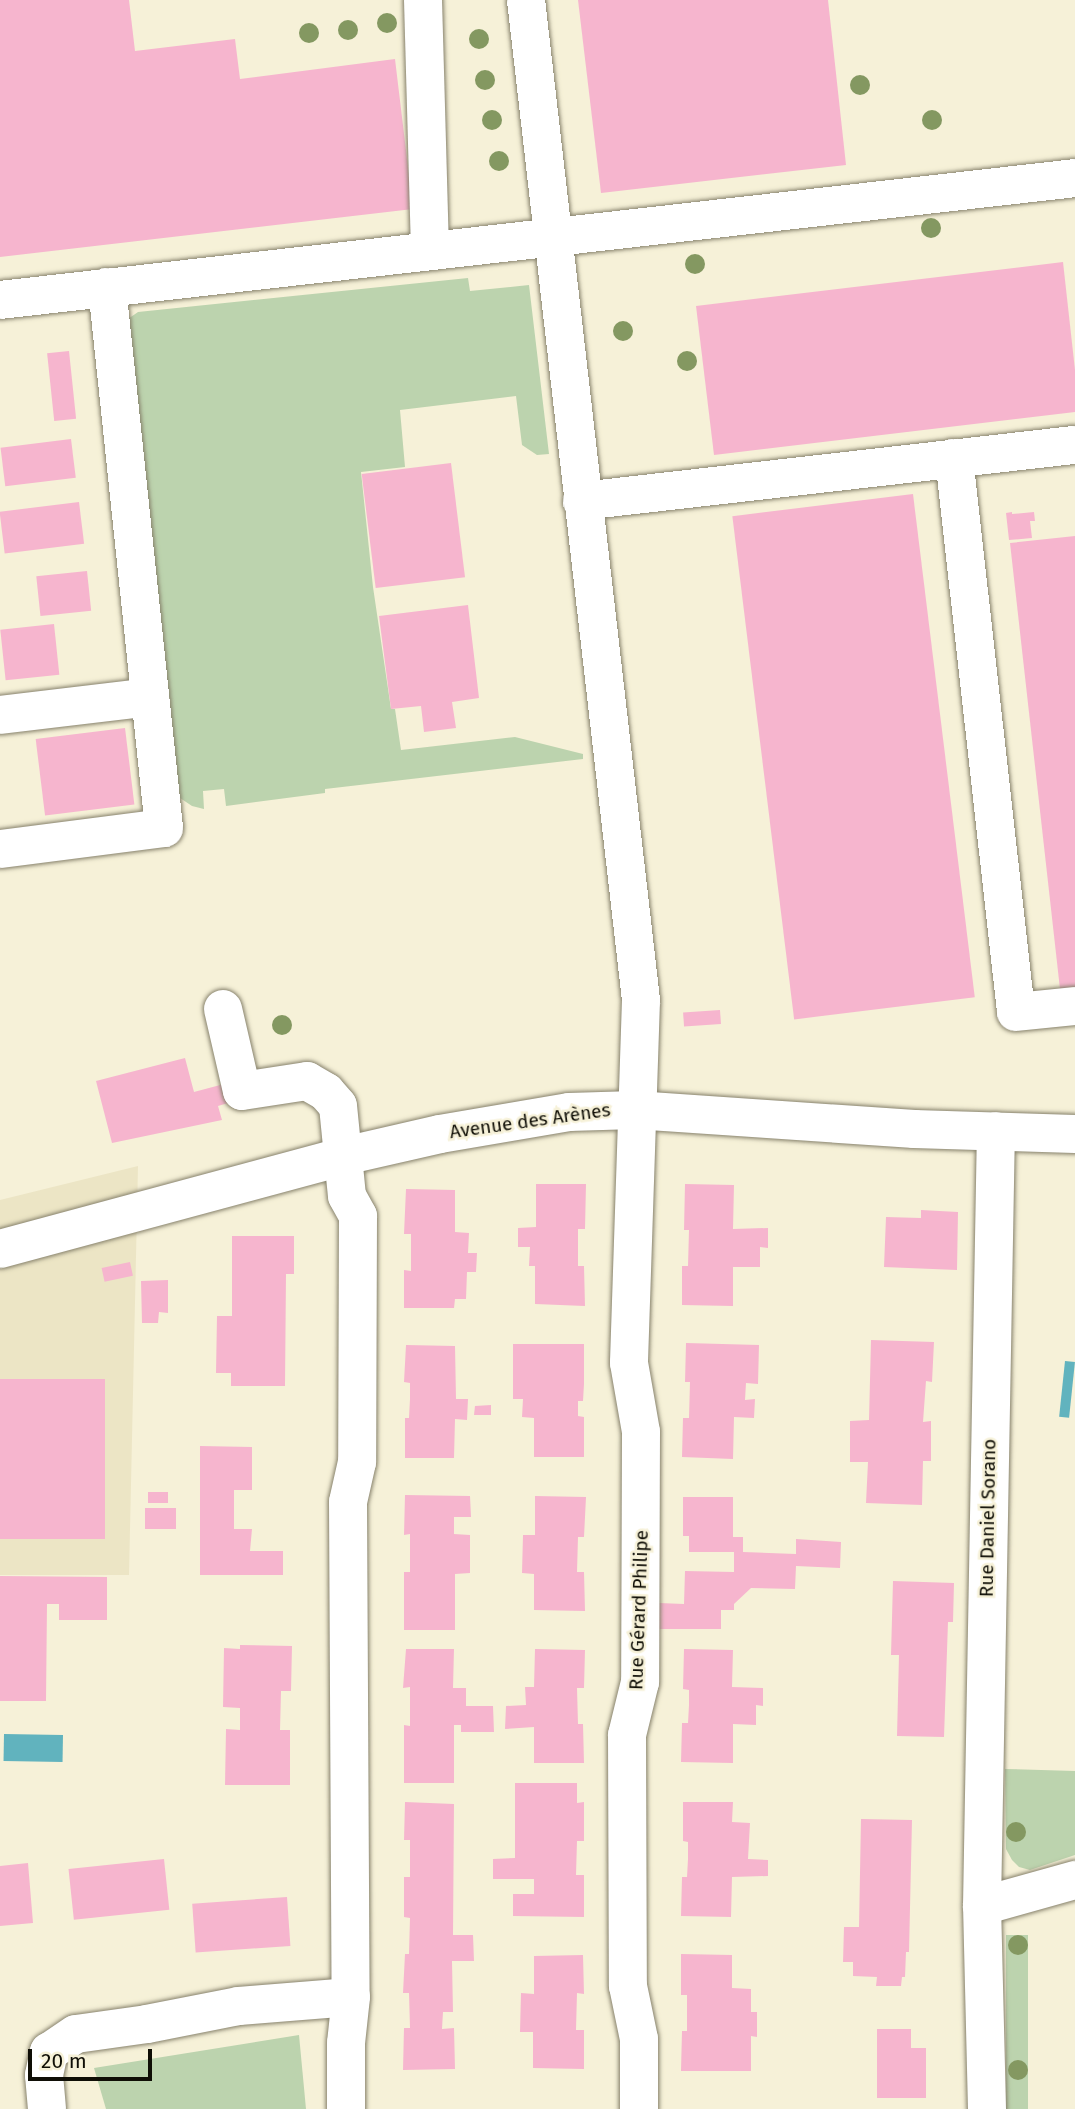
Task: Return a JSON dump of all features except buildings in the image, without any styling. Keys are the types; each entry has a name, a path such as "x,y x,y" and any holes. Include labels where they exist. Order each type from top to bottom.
{"street":[{"path":"424,0 430,250"},
{"name":"Rue Gérard Philipe","path":"526,0 641,1000 635,1110 629,1363 641,1432 640,1682 627,1735 628,1972 639,2039 639,2109"},
{"path":"0,300 1075,178"},
{"path":"0,849 164,828 107,287"},
{"path":"582,501 1075,445"},
{"path":"954,457 1016,1012 1075,1006"},
{"path":"0,715 150,697"},
{"path":"223,1009 242,1091 307,1080 338,1106 347,1196 358,1216 357,1462 348,1502 351,1997 346,2043 346,2109"},
{"name":"Avenue des Arènes","path":"0,1249 344,1156 526,1118 635,1110 777,1121 1075,1134"},
{"name":"Rue Daniel Sorano","path":"987,2109 982,1906 996,1131"},
{"path":"982,1906 1075,1880"},
{"path":"47,2109 44,2075 49,2052 76,2034 147,2024 239,2006 351,1997"}],"shaded area":[{"path":"138,1166 129,1575 0,1575 0,1200"}],"green space":[{"path":"468,278 470,291 529,285 549,454 537,455 522,445 516,396 400,410 405,467 361,472 373,587 391,709 395,709 401,750 515,737 583,754 583,759 325,789 325,793 226,806 224,789 203,791 204,809 192,806 180,798 125,331 128,319 138,312"},
{"path":"1005,1769 1075,1771 1075,1855 1030,1870 1019,1867 1012,1860 1006,1849"},
{"path":"1006,1935 1028,1935 1028,2109 1006,2109"},
{"path":"299,2035 306,2109 106,2109 94,2068"}],"water":[{"path":"1065,1361 1075,1362 1069,1418 1059,1417"},
{"path":"4,1734 63,1735 63,1762 4,1761"}]}
